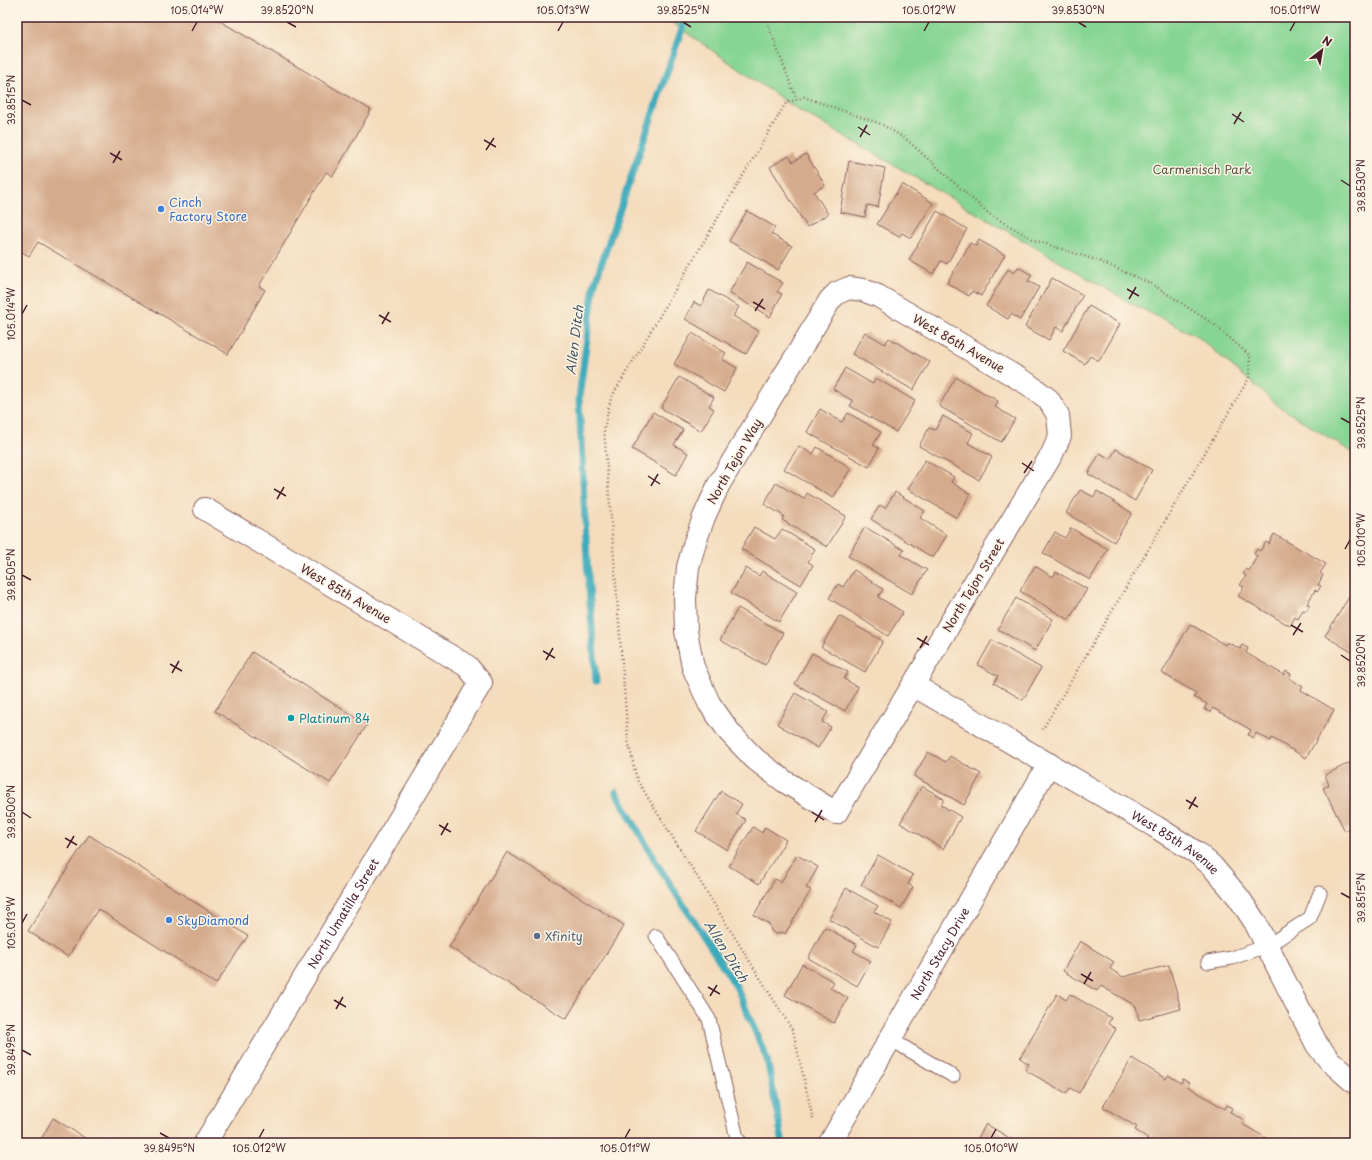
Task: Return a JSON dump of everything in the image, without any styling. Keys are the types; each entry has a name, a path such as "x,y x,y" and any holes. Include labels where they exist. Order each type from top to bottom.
{"street":[{"name":"West 86th Avenue","path":"849,288 863,290 878,296 1028,384 1048,399 1058,415"},
{"name":"North Tejon Way","path":"836,813 784,781 756,759 730,733 709,703 693,667 686,631 685,598 688,567 695,542 704,517 719,484 830,300 837,293 849,288"},
{"name":"North Tejon Street","path":"836,813 1052,454 1060,436 1058,415"},
{"name":"West 85th Avenue","path":"205,509 467,666 481,683"},
{"name":"North Umatilla Street","path":"205,1143 481,683"},
{"name":"West 85th Avenue","path":"913,685 1198,853 1212,866 1239,898 1254,922 1317,1045 1330,1061 1355,1083"},
{"name":"North Stacy Drive","path":"830,1143 1049,764"}],"lane":[{"path":"1208,962 1232,958 1267,946 1310,918 1320,893"},
{"path":"656,936 709,1018 737,1138 741,1143"},
{"path":"890,1039 953,1076"}],"path":[{"path":"765,17 797,100"},
{"path":"812,1119 793,1031 637,780 628,740 604,429 611,398 786,103 804,98 881,124 906,139 989,214 1034,240 1099,261 1152,284 1215,325 1250,356 1249,378 1028,752"}],"green space":[{"name":"Carmenisch Park","path":"664,17 1355,17 1355,454 1280,407 1197,336 1132,304 791,105"}],"building":[{"name":"Cinch Factory Store","path":"17,17 213,17 371,110 333,176 326,172 259,286 265,290 228,354 38,242 29,256 17,249"},
{"path":"806,154 825,185 814,192 828,214 807,227 770,167 789,156 793,162"},
{"path":"849,161 885,168 878,207 867,205 865,217 840,212"},
{"path":"902,184 933,203 911,238 902,233 899,237 877,224"},
{"path":"747,211 775,227 771,234 792,246 778,270 729,241"},
{"path":"937,211 967,229 947,264 941,261 933,274 909,260"},
{"path":"979,240 1005,255 981,296 972,291 969,296 947,283 970,243 976,246"},
{"path":"747,262 783,283 777,292 782,294 770,317 729,293"},
{"path":"1018,267 1032,275 1028,281 1039,287 1020,320 1011,314 1008,319 986,306 1008,269 1014,273"},
{"path":"1052,278 1083,295 1063,331 1056,327 1049,340 1025,327"},
{"path":"709,290 739,307 733,316 759,331 746,354 685,319 694,302 701,306"},
{"path":"1089,306 1120,324 1099,361 1090,356 1085,364 1063,351"},
{"path":"865,332 885,344 889,338 930,362 913,390 852,354"},
{"path":"692,333 726,353 722,359 737,368 724,392 674,364"},
{"path":"845,368 873,384 876,378 915,401 896,432 850,406 853,401 833,389"},
{"path":"679,377 714,397 709,406 714,409 701,431 661,408"},
{"path":"956,377 998,401 995,407 1015,419 1001,442 939,406"},
{"path":"820,409 842,422 848,413 881,432 873,445 879,448 869,467 807,432"},
{"path":"653,412 683,430 674,445 688,453 676,475 632,449"},
{"path":"943,416 973,433 968,443 992,457 979,480 919,446 929,428 935,430"},
{"path":"799,446 813,454 817,447 851,468 833,498 784,469"},
{"path":"1116,449 1152,470 1135,501 1088,474 1100,453 1110,459"},
{"path":"925,460 954,477 951,482 970,494 957,518 908,489"},
{"path":"776,483 804,499 807,493 846,516 827,547 782,520 784,516 764,504"},
{"path":"1080,490 1094,497 1097,491 1132,513 1114,542 1066,513"},
{"path":"895,492 925,511 920,518 947,535 933,558 871,519 880,505 885,508"},
{"path":"754,527 775,539 782,529 815,549 808,562 813,565 801,585 741,549"},
{"path":"865,527 904,550 901,555 927,570 912,594 848,556"},
{"path":"1071,528 1108,549 1090,580 1043,553 1055,532 1065,538"},
{"path":"1274,534 1326,564 1320,573 1323,575 1318,585 1321,586 1317,592 1315,590 1307,604 1310,605 1306,611 1303,610 1298,619 1295,617 1290,626 1238,596 1244,587 1240,585 1246,576 1243,574 1246,569 1249,571 1257,556 1254,554 1257,549 1260,551 1266,542 1269,544"},
{"path":"1035,566 1053,577 1056,572 1087,589 1069,620 1020,591"},
{"path":"746,568 759,576 762,571 797,592 779,622 731,593"},
{"path":"854,570 883,589 878,597 903,612 888,636 829,598 838,584 843,587"},
{"path":"1355,589 1355,654 1325,636"},
{"path":"1016,598 1053,619 1035,651 998,629"},
{"path":"738,608 783,633 765,665 720,640"},
{"path":"839,616 883,641 865,672 821,647"},
{"path":"1190,624 1225,645 1227,642 1240,649 1242,645 1248,648 1246,653 1284,675 1286,671 1291,674 1289,678 1303,687 1301,690 1334,710 1306,758 1272,738 1271,741 1256,733 1254,738 1248,735 1251,730 1213,708 1211,712 1204,709 1207,704 1194,697 1196,693 1162,673"},
{"path":"992,640 1041,668 1023,700 994,683 998,676 978,665"},
{"name":"Platinum 84","path":"252,652 367,725 330,783 215,711"},
{"path":"812,653 848,672 844,679 858,687 845,711 795,684"},
{"path":"795,693 828,712 822,722 831,727 818,748 777,724"},
{"path":"928,752 946,762 950,756 981,774 964,805 914,776"},
{"path":"1355,760 1355,835 1351,827 1345,831 1323,788 1329,785 1325,775"},
{"path":"922,786 944,799 941,805 961,817 943,849 900,823"},
{"path":"721,791 742,804 736,814 746,820 727,850 696,831"},
{"path":"753,827 762,833 765,827 786,840 759,884 729,866"},
{"name":"SkyDiamond","path":"89,835 248,936 216,984 98,909 68,957 28,931"},
{"name":"Xfinity","path":"507,852 624,925 566,1019 449,947"},
{"path":"797,855 818,867 806,888 811,890 785,934 782,932 776,934 771,931 769,924 754,915 775,879 781,882"},
{"path":"878,855 913,875 908,884 913,887 901,908 861,885"},
{"path":"846,888 878,906 874,912 892,922 878,947 829,919"},
{"path":"825,927 857,945 853,951 871,961 857,986 808,958"},
{"path":"1080,941 1114,962 1110,969 1123,977 1169,965 1181,1009 1139,1020 1136,1006 1101,986 1097,991 1063,971"},
{"path":"802,964 834,982 830,988 848,998 834,1023 785,995"},
{"path":"1057,994 1066,1000 1070,994 1111,1018 1108,1024 1116,1029 1079,1093 1070,1088 1066,1093 1025,1070 1029,1064 1020,1058"},
{"path":"1132,1058 1166,1079 1168,1075 1181,1083 1183,1079 1189,1083 1187,1086 1225,1109 1227,1105 1232,1108 1230,1112 1244,1120 1242,1124 1275,1143 1145,1143 1148,1138 1135,1130 1137,1127 1103,1107"},
{"path":"17,1074 22,1078 17,1086"},
{"path":"53,1118 93,1143 39,1143"},
{"path":"986,1124 1018,1143 975,1143"}],"waterway":[{"name":"Allen Ditch","path":"596,681 587,561 579,398 594,285 686,17"},
{"name":"Allen Ditch","path":"616,792 657,864 736,986 767,1059 782,1139"}],"place":[{"name":"Cinch Factory Store","path":"161,209"},
{"name":"Platinum 84","path":"291,718"},
{"name":"SkyDiamond","path":"169,920"},
{"name":"Xfinity","path":"537,936"}]}
